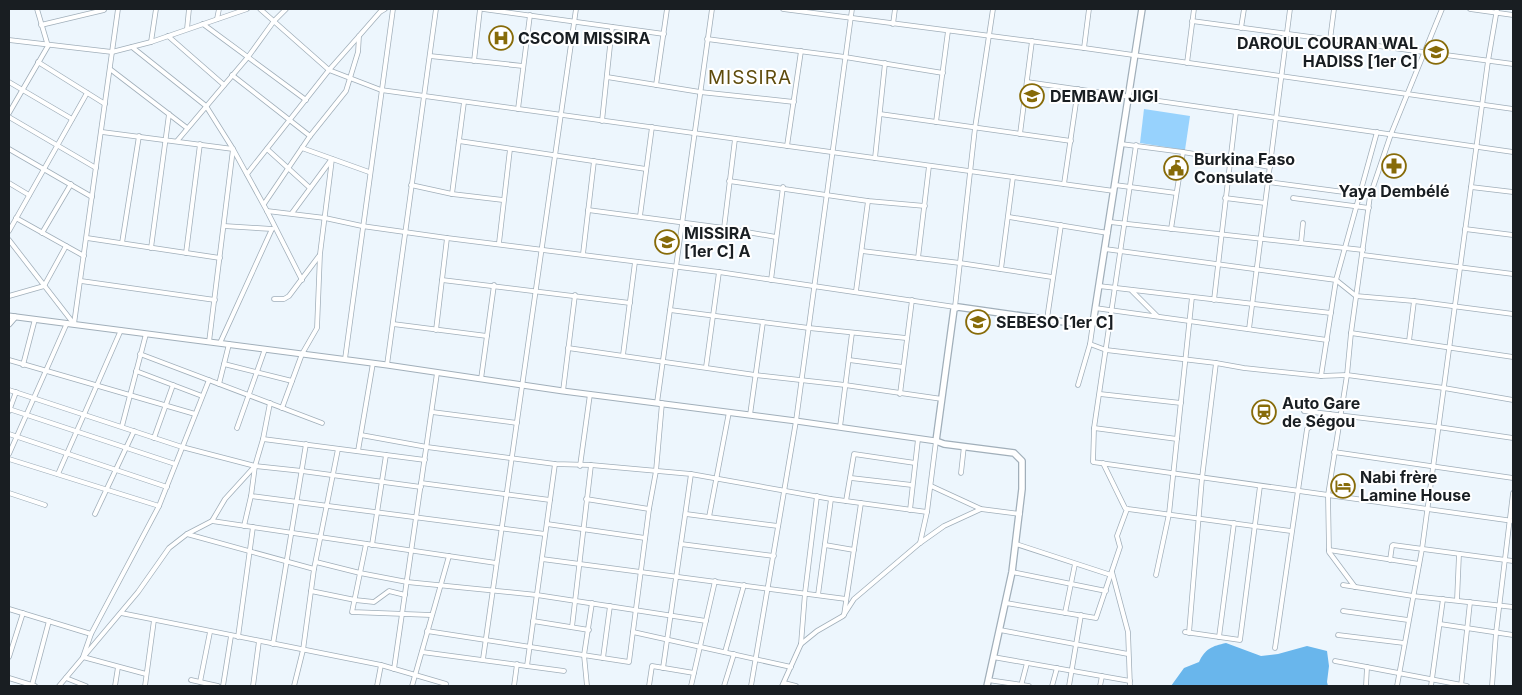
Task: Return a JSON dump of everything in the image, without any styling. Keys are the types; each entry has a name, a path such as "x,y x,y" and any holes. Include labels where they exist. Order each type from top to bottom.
{"main road":[{"path":"987,683 1012,572 1020,514 1022,461 1014,453 944,444 936,441 955,307 1086,325 1093,323 1142,9"}],"street":[{"path":"37,9 48,46"},
{"path":"41,25 105,9"},
{"path":"74,324 118,9"},
{"path":"151,42 156,9"},
{"path":"187,29 189,9"},
{"path":"217,19 219,9"},
{"path":"9,40 112,52 151,42 247,9"},
{"path":"260,9 329,70 381,90 1064,184 1114,188 1130,187 1176,193"},
{"path":"177,141 248,57 274,21 286,9"},
{"path":"247,174 329,70 380,12 385,9"},
{"path":"345,359 393,9"},
{"path":"387,365 436,9"},
{"path":"474,61 481,9 664,34"},
{"path":"483,659 576,9"},
{"path":"656,85 668,9"},
{"path":"428,631 629,662 649,509 656,470 663,362 712,9"},
{"path":"783,9 1084,48 1513,109"},
{"path":"751,686 796,421 852,9"},
{"path":"893,24 895,9"},
{"path":"267,211 292,213 362,226 447,238 499,243 814,285 955,307 975,128 994,9"},
{"path":"1084,48 1089,9"},
{"path":"1187,63 1194,9"},
{"path":"1241,28 1244,9"},
{"path":"1249,330 1290,9"},
{"path":"1330,40 1334,9"},
{"path":"1355,587 1329,550 1328,495 1347,374 1350,333 1370,196 1392,134 1442,9"},
{"path":"1470,9 1497,11 1513,15"},
{"path":"1397,686 1422,549 1476,146 1497,11"},
{"path":"518,109 530,15"},
{"path":"1192,21 1513,64"},
{"path":"203,24 306,100"},
{"path":"602,121 612,26"},
{"path":"936,122 948,31"},
{"path":"168,36 224,85"},
{"path":"264,204 310,136 346,91 358,52 359,36"},
{"path":"707,39 846,57 942,73"},
{"path":"1020,134 1032,41"},
{"path":"48,46 9,115 96,168"},
{"path":"132,47 206,106 234,149 302,280"},
{"path":"787,146 801,51"},
{"path":"430,56 523,66"},
{"path":"38,62 105,104"},
{"path":"875,158 885,64"},
{"path":"110,69 187,128"},
{"path":"232,75 310,136"},
{"path":"607,77 700,92 794,102"},
{"path":"9,82 72,119"},
{"path":"1027,82 1128,98 1513,150"},
{"path":"1064,184 1078,89"},
{"path":"9,230 87,92"},
{"path":"452,194 464,102"},
{"path":"1214,300 1236,112"},
{"path":"151,248 169,114"},
{"path":"880,114 1071,141"},
{"path":"640,216 652,128"},
{"path":"102,132 234,149"},
{"path":"1321,376 1336,280 1376,132"},
{"path":"122,243 139,136"},
{"path":"724,228 735,139"},
{"path":"458,141 646,169"},
{"path":"186,253 200,144"},
{"path":"1121,144 1183,152 1270,168"},
{"path":"1136,145 1126,223 1094,428 1093,462 1511,521"},
{"path":"302,148 370,172"},
{"path":"9,149 92,197"},
{"path":"210,342 234,149"},
{"path":"267,149 310,188"},
{"path":"499,243 510,149"},
{"path":"1171,229 1183,152"},
{"path":"292,213 332,159"},
{"path":"282,408 302,354 317,328 320,254 332,159"},
{"path":"583,254 594,161"},
{"path":"918,258 929,166"},
{"path":"1001,269 1013,177"},
{"path":"729,181 868,201 925,206"},
{"path":"1268,182 1359,194"},
{"path":"9,183 29,195"},
{"path":"42,233 71,184"},
{"path":"412,185 452,194 503,200"},
{"path":"1471,187 1513,192"},
{"path":"770,280 782,188"},
{"path":"1225,198 1265,203"},
{"path":"1293,198 1369,208"},
{"path":"856,291 868,201"},
{"path":"588,210 724,228 776,237"},
{"path":"1009,217 1108,233"},
{"path":"16,218 84,256"},
{"path":"1110,222 1345,248 1513,274"},
{"path":"1301,243 1303,223"},
{"path":"1047,319 1061,225"},
{"path":"224,226 274,229"},
{"path":"220,343 274,229"},
{"path":"1465,229 1513,235"},
{"path":"87,238 220,258"},
{"path":"436,330 447,238"},
{"path":"9,240 74,324"},
{"path":"9,296 44,286 66,246"},
{"path":"1105,249 1336,280 1356,296 1513,314"},
{"path":"862,251 1052,277"},
{"path":"274,299 284,299 289,296 320,254"},
{"path":"624,355 635,262"},
{"path":"706,367 719,272"},
{"path":"442,280 630,303"},
{"path":"81,281 215,300"},
{"path":"481,379 494,285"},
{"path":"1099,286 1331,313"},
{"path":"1131,290 1157,316"},
{"path":"563,391 576,295"},
{"path":"1156,575 1169,514 1192,297"},
{"path":"900,394 912,300"},
{"path":"1409,341 1414,302"},
{"path":"1095,308 1327,340"},
{"path":"670,310 906,338"},
{"path":"9,316 345,359 563,391 936,441 927,512 920,543"},
{"path":"9,324 15,317"},
{"path":"23,365 35,319"},
{"path":"750,415 763,322"},
{"path":"9,454 67,323"},
{"path":"1078,385 1090,344 1093,323"},
{"path":"393,324 487,336"},
{"path":"58,474 121,330"},
{"path":"840,428 852,333"},
{"path":"1350,333 1513,356"},
{"path":"122,426 146,334"},
{"path":"219,384 229,344"},
{"path":"1090,344 1106,350 1244,368 1321,376 1347,374 1513,400"},
{"path":"568,348 942,399"},
{"path":"237,428 265,349"},
{"path":"140,354 322,423"},
{"path":"9,360 96,387 195,414"},
{"path":"849,360 903,367"},
{"path":"358,451 373,363"},
{"path":"1216,363 1202,478 1187,633 1240,640 1260,486"},
{"path":"224,364 292,381"},
{"path":"136,371 202,396"},
{"path":"394,669 437,373"},
{"path":"83,657 92,634 159,506 209,380"},
{"path":"154,438 173,385"},
{"path":"9,390 182,447 255,466 550,500"},
{"path":"16,392 9,410 175,464"},
{"path":"580,466 590,394"},
{"path":"1100,394 1181,403"},
{"path":"244,526 255,466 263,439 270,403"},
{"path":"1304,411 1513,438"},
{"path":"432,412 516,423"},
{"path":"709,517 729,412"},
{"path":"1275,648 1307,429 1330,414"},
{"path":"1094,428 1177,439"},
{"path":"95,514 134,431"},
{"path":"9,434 167,486"},
{"path":"361,435 427,447 555,464 591,465 690,474 831,499 927,512"},
{"path":"910,510 918,438"},
{"path":"263,439 425,460"},
{"path":"273,644 306,444"},
{"path":"961,473 964,446"},
{"path":"294,686 303,650 314,569 338,449"},
{"path":"1334,452 1513,478"},
{"path":"372,545 386,454"},
{"path":"846,501 854,454 915,462"},
{"path":"9,459 159,506"},
{"path":"527,666 555,464"},
{"path":"1006,603 1096,618 1120,547 1118,536 1127,509 1103,464"},
{"path":"572,627 591,465"},
{"path":"59,686 138,592 169,548 187,534 212,521 225,499 255,466"},
{"path":"663,668 682,544 690,474"},
{"path":"851,478 912,485"},
{"path":"930,486 981,509 1020,514"},
{"path":"9,493 45,505"},
{"path":"1492,686 1496,632 1513,493"},
{"path":"251,496 546,534"},
{"path":"796,686 783,684 801,644 805,593 817,496"},
{"path":"586,499 649,509"},
{"path":"818,595 831,499"},
{"path":"844,616 861,503"},
{"path":"801,644 817,631 844,616 854,599 920,543 944,526 981,509"},
{"path":"1127,509 1291,531"},
{"path":"686,514 778,526"},
{"path":"212,521 496,563"},
{"path":"1219,637 1234,523"},
{"path":"547,524 645,538"},
{"path":"238,637 253,527"},
{"path":"187,534 314,569"},
{"path":"366,544 352,612 431,615"},
{"path":"682,544 774,556"},
{"path":"1016,544 1112,574"},
{"path":"825,545 854,550"},
{"path":"1390,560 1393,545 1513,561"},
{"path":"1329,550 1419,564"},
{"path":"1458,600 1459,554"},
{"path":"412,686 449,556"},
{"path":"542,558 846,599"},
{"path":"316,562 407,582 537,595 706,621"},
{"path":"1065,613 1075,564"},
{"path":"1012,572 1106,591"},
{"path":"1112,574 1128,632 1130,686"},
{"path":"691,686 715,582"},
{"path":"725,652 744,585"},
{"path":"1343,585 1413,596 1513,607"},
{"path":"311,591 374,602 389,591 405,595"},
{"path":"1431,686 1443,599"},
{"path":"374,602 375,613"},
{"path":"1461,686 1470,602"},
{"path":"587,686 584,655 592,603"},
{"path":"603,658 610,606"},
{"path":"9,609 92,634"},
{"path":"1343,611 1408,620"},
{"path":"9,657 22,613"},
{"path":"121,613 381,665 446,684 445,686"},
{"path":"1068,686 1081,615"},
{"path":"145,686 154,620"},
{"path":"9,678 34,686 49,621"},
{"path":"533,621 588,630"},
{"path":"1440,624 1513,635"},
{"path":"1000,630 1128,654"},
{"path":"200,682 210,632"},
{"path":"633,632 791,667"},
{"path":"1338,635 1404,643"},
{"path":"223,686 231,636"},
{"path":"253,686 259,641"},
{"path":"422,652 564,671"},
{"path":"724,686 734,654"},
{"path":"83,657 146,674"},
{"path":"993,657 1130,681"},
{"path":"1335,661 1467,686"},
{"path":"1021,686 1027,663"},
{"path":"514,686 517,664"},
{"path":"378,686 381,665"},
{"path":"649,686 652,666 694,673"},
{"path":"115,686 118,667"},
{"path":"1366,686 1367,667"},
{"path":"1052,686 1057,668"},
{"path":"1100,686 1102,676"},
{"path":"66,678 86,686"},
{"path":"191,680 218,686"},
{"path":"987,683 1029,686"}],"shaded area":[{"path":"1144,109 1190,116 1185,150 1140,143"},
{"path":"1226,643 1261,656 1278,654 1307,646 1327,651 1329,666 1328,686 1171,686 1184,668 1199,662 1210,649"}],"place":[{"name":"CSCOM MISSIRA","path":"501,38"},
{"name":"DAROUL COURAN WAL HADISS [1er C]","path":"1436,52"},
{"name":"DEMBAW JIGI","path":"1032,96"},
{"name":"Yaya Dembélé","path":"1394,166"},
{"name":"Burkina Faso Consulate","path":"1176,168"},
{"name":"MISSIRA [1er C] A","path":"667,242"},
{"name":"SEBESO [1er C]","path":"978,322"},
{"name":"Auto Gare de Ségou","path":"1264,412"},
{"name":"Nabi frère Lamine House","path":"1343,486"}],"district":[{"name":"MISSIRA","path":"750,77"}]}
